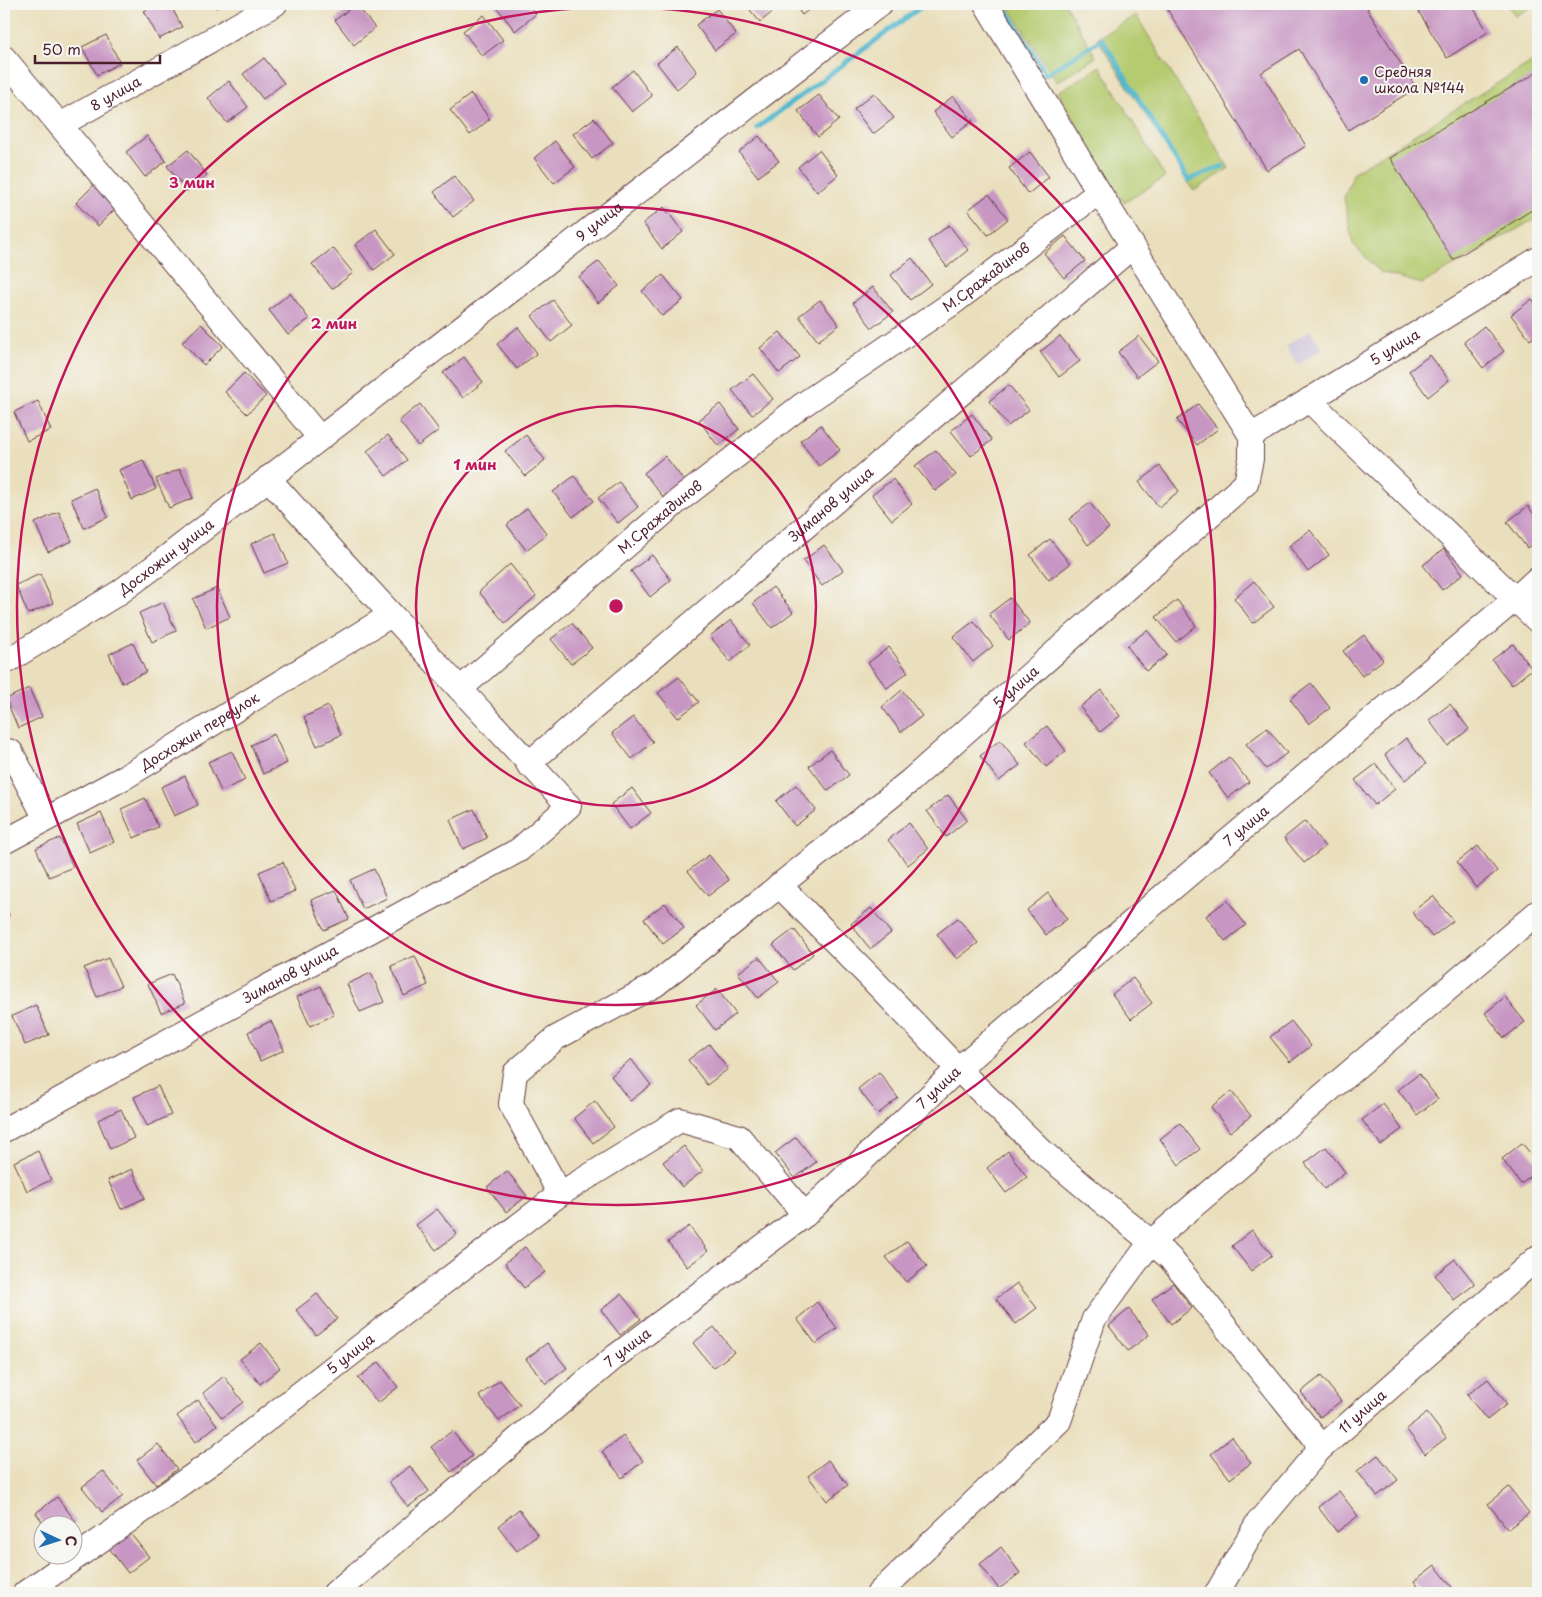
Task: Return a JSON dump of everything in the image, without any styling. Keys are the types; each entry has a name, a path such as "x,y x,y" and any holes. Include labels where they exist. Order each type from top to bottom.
{"street":[{"name":"8 улица","path":"60,125 275,4"},
{"name":"9 улица","path":"320,438 880,4"},
{"path":"986,4 1099,192 1250,436"},
{"path":"4,58 320,438"},
{"name":"М.Сражадинов","path":"460,689 678,501 801,406 954,302 1099,192"},
{"name":"Зиманов улица","path":"4,1130 519,850 569,806 528,764 1133,246"},
{"name":"5 улица","path":"560,1194 511,1104 515,1072 556,1038 655,985 910,781 1246,483 1251,459 1250,436 1538,259"},
{"path":"1309,400 1538,621"},
{"name":"Досхожин улица","path":"4,663 120,592 320,438"},
{"path":"268,478 528,764"},
{"name":"7 улица","path":"335,1593 616,1356 805,1215 958,1069 1538,578"},
{"name":"Досхожин переулок","path":"4,842 125,776 391,615"},
{"path":"4,750 11,752 46,819"},
{"path":"779,885 958,1069 1046,1154 1170,1258 1315,1438 1319,1450"},
{"path":"879,1593 1059,1421 1094,1319 1151,1242 1538,912"},
{"name":"5 улица","path":"25,1593 215,1460 396,1318 560,1194 680,1120 739,1137 805,1215"},
{"name":"11 улица","path":"1216,1593 1257,1524 1319,1450 1538,1257"}],"shaded area":[{"path":"1310,330 1322,349 1298,365 1286,346"}],"green space":[{"path":"1007,4 1065,4 1096,57 1057,82"},
{"path":"1508,4 1537,4 1515,16"},
{"path":"1136,15 1229,168 1194,191 1097,38"},
{"path":"1538,58 1538,217 1422,284 1380,272 1353,244 1344,198 1354,172"},
{"path":"1100,66 1165,177 1124,203 1058,92"}],"building":[{"path":"158,4 170,4 182,27 159,39 144,11"},
{"path":"213,4 225,4 216,8"},
{"path":"356,4 375,28 354,45 335,20"},
{"path":"527,4 536,14 515,31 495,5"},
{"path":"745,4 778,4 780,6 760,22"},
{"path":"794,4 816,4 802,15"},
{"name":"Средняя школа №144","path":"1164,4 1374,4 1367,9 1416,88 1348,130 1299,49 1261,73 1306,146 1267,170"},
{"name":"Средняя школа №144","path":"1414,4 1471,4 1488,32 1447,58"},
{"path":"717,9 736,34 715,50 696,25"},
{"path":"484,15 503,40 482,56 463,31"},
{"path":"106,35 120,63 97,75 82,47"},
{"path":"678,47 697,72 677,89 657,63"},
{"path":"264,58 284,83 263,99 243,74"},
{"path":"633,70 652,96 632,112 612,87"},
{"path":"1538,72 1538,206 1453,260 1390,158"},
{"path":"229,81 248,107 227,123 208,98"},
{"path":"874,93 894,118 873,134 854,109"},
{"path":"471,94 490,119 470,135 450,110"},
{"path":"819,95 839,120 818,137 798,111"},
{"path":"953,96 973,121 952,137 933,112"},
{"path":"594,118 613,143 592,159 573,134"},
{"path":"147,136 166,161 145,177 126,152"},
{"path":"759,136 779,161 758,177 739,152"},
{"path":"555,141 575,167 554,183 534,158"},
{"path":"188,150 207,175 187,191 167,166"},
{"path":"819,150 838,175 817,192 798,167"},
{"path":"1030,152 1049,177 1028,194 1009,168"},
{"path":"454,176 474,201 453,217 434,192"},
{"path":"94,185 117,207 98,226 76,203"},
{"path":"989,194 1008,219 988,235 968,210"},
{"path":"664,207 683,232 662,249 643,223"},
{"path":"949,225 968,250 947,267 928,241"},
{"path":"376,229 395,254 374,270 355,245"},
{"path":"1065,236 1085,261 1064,278 1044,253"},
{"path":"333,248 353,273 332,289 312,264"},
{"path":"912,258 931,284 910,300 891,275"},
{"path":"599,261 619,286 598,303 579,277"},
{"path":"663,275 683,300 662,316 642,291"},
{"path":"873,287 893,312 872,328 853,303"},
{"path":"290,293 309,319 288,335 269,310"},
{"path":"1532,299 1538,307 1538,334 1530,340 1511,315"},
{"path":"553,300 572,325 551,342 532,316"},
{"path":"820,300 839,325 818,341 799,316"},
{"path":"201,324 223,346 204,365 182,342"},
{"path":"1484,326 1504,351 1483,368 1464,342"},
{"path":"518,327 537,353 517,369 497,344"},
{"path":"780,332 800,357 779,373 760,348"},
{"path":"1060,336 1080,361 1059,377 1040,352"},
{"path":"1139,336 1158,361 1137,377 1118,352"},
{"path":"1430,355 1449,380 1428,397 1409,371"},
{"path":"464,357 483,382 463,398 443,373"},
{"path":"244,373 266,396 247,414 225,392"},
{"path":"753,374 773,399 752,415 732,390"},
{"path":"1009,385 1029,410 1008,426 989,401"},
{"path":"38,401 51,430 27,441 14,412"},
{"path":"420,404 439,430 418,446 399,421"},
{"path":"720,404 739,429 718,446 699,420"},
{"path":"1198,404 1218,429 1197,445 1177,420"},
{"path":"972,414 992,440 971,456 951,431"},
{"path":"821,425 840,450 819,466 800,441"},
{"path":"388,435 407,460 386,476 367,451"},
{"path":"526,435 545,460 525,476 505,451"},
{"path":"936,450 956,475 935,491 915,466"},
{"path":"665,456 685,482 664,498 644,473"},
{"path":"143,460 156,489 132,500 119,470"},
{"path":"1160,466 1179,491 1159,507 1139,482"},
{"path":"180,469 193,498 169,508 156,479"},
{"path":"574,476 594,501 573,517 553,492"},
{"path":"893,479 912,504 892,520 872,495"},
{"path":"619,482 638,507 618,523 598,498"},
{"path":"95,488 108,517 84,528 71,499"},
{"path":"1090,503 1109,528 1088,545 1069,519"},
{"path":"1528,506 1538,520 1538,538 1527,548 1507,522"},
{"path":"527,508 547,534 526,550 507,525"},
{"path":"59,512 72,541 48,552 35,523"},
{"path":"1310,530 1329,555 1308,572 1289,546"},
{"path":"275,533 288,563 264,573 251,544"},
{"path":"1050,539 1070,564 1049,580 1030,555"},
{"path":"824,545 843,570 822,586 803,561"},
{"path":"1444,549 1463,574 1442,590 1423,565"},
{"path":"652,555 671,580 650,597 631,571"},
{"path":"510,564 536,596 505,623 479,592"},
{"path":"40,574 53,603 28,614 16,585"},
{"path":"1254,581 1274,607 1253,623 1234,598"},
{"path":"773,587 793,612 772,628 753,603"},
{"path":"217,588 230,617 206,628 193,599"},
{"path":"1010,598 1030,623 1009,640 989,614"},
{"path":"1177,600 1196,626 1176,642 1156,617"},
{"path":"163,602 176,631 152,642 139,613"},
{"path":"731,620 750,645 730,662 710,636"},
{"path":"974,621 993,646 973,662 953,637"},
{"path":"572,623 592,648 571,664 551,639"},
{"path":"1147,630 1167,655 1146,671 1127,646"},
{"path":"1364,635 1383,660 1362,676 1343,651"},
{"path":"133,643 146,672 122,683 109,654"},
{"path":"1513,644 1532,669 1512,685 1492,660"},
{"path":"889,647 908,672 887,688 868,663"},
{"path":"679,677 699,702 678,718 658,693"},
{"path":"1311,683 1330,708 1309,724 1290,699"},
{"path":"29,688 42,717 18,728 6,699"},
{"path":"902,690 922,716 901,732 882,707"},
{"path":"1101,690 1120,716 1100,732 1080,707"},
{"path":"1450,704 1469,729 1448,746 1429,720"},
{"path":"328,706 341,735 317,746 304,717"},
{"path":"633,717 653,742 632,759 612,733"},
{"path":"1047,726 1066,751 1046,767 1026,742"},
{"path":"1267,728 1287,753 1266,769 1246,744"},
{"path":"274,734 287,763 263,774 251,745"},
{"path":"1406,738 1426,764 1405,780 1385,755"},
{"path":"1000,740 1020,765 999,781 980,756"},
{"path":"830,750 849,775 828,791 809,766"},
{"path":"232,751 245,780 221,791 208,762"},
{"path":"1229,757 1249,782 1228,798 1209,773"},
{"path":"1376,764 1395,789 1375,805 1355,780"},
{"path":"185,776 198,805 174,816 161,787"},
{"path":"796,785 816,810 795,826 776,801"},
{"path":"632,788 651,813 630,829 611,804"},
{"path":"948,795 967,820 946,837 927,811"},
{"path":"145,798 158,827 134,838 121,809"},
{"path":"474,809 487,838 463,849 450,820"},
{"path":"101,813 114,842 90,853 77,824"},
{"path":"1305,821 1325,847 1304,863 1284,838"},
{"path":"909,823 928,849 908,865 888,840"},
{"path":"60,838 73,867 49,877 36,848"},
{"path":"1478,846 1497,871 1476,888 1457,862"},
{"path":"709,855 729,880 708,896 688,871"},
{"path":"283,862 295,891 271,901 259,872"},
{"path":"374,869 387,898 363,909 350,880"},
{"path":"336,890 349,919 324,930 311,900"},
{"path":"1048,893 1067,919 1046,935 1027,910"},
{"path":"1433,896 1453,921 1432,937 1412,912"},
{"path":"1227,900 1246,925 1225,941 1206,916"},
{"path":"665,903 684,928 663,944 644,919"},
{"path":"4,904 9,915 4,917"},
{"path":"871,908 891,933 870,949 851,924"},
{"path":"958,918 978,943 957,959 937,934"},
{"path":"794,929 813,954 793,970 773,945"},
{"path":"415,956 428,985 404,996 391,966"},
{"path":"759,957 779,982 758,998 738,973"},
{"path":"108,958 121,986 97,997 84,968"},
{"path":"371,973 384,1002 360,1012 347,984"},
{"path":"172,974 185,1003 161,1013 148,984"},
{"path":"1133,978 1152,1003 1131,1019 1112,994"},
{"path":"321,986 334,1015 310,1026 297,997"},
{"path":"717,989 736,1014 715,1030 696,1005"},
{"path":"1505,997 1525,1022 1504,1038 1485,1013"},
{"path":"36,1005 49,1035 25,1045 12,1016"},
{"path":"271,1021 284,1050 260,1061 248,1032"},
{"path":"1291,1021 1311,1046 1290,1062 1270,1037"},
{"path":"709,1044 728,1069 707,1085 688,1060"},
{"path":"631,1059 651,1085 630,1101 611,1076"},
{"path":"879,1072 898,1098 878,1114 858,1089"},
{"path":"1419,1074 1438,1099 1417,1115 1398,1090"},
{"path":"158,1086 171,1115 147,1126 134,1097"},
{"path":"1231,1091 1251,1116 1230,1132 1211,1107"},
{"path":"595,1101 614,1127 593,1143 574,1118"},
{"path":"1383,1104 1402,1129 1381,1145 1362,1120"},
{"path":"121,1109 134,1138 110,1149 98,1120"},
{"path":"1180,1123 1200,1149 1179,1165 1160,1139"},
{"path":"796,1137 816,1162 795,1178 775,1153"},
{"path":"1522,1143 1538,1163 1538,1171 1521,1184 1502,1159"},
{"path":"684,1146 703,1171 682,1187 663,1162"},
{"path":"1326,1147 1345,1172 1324,1189 1305,1163"},
{"path":"38,1151 51,1180 27,1191 14,1162"},
{"path":"1008,1151 1027,1177 1006,1193 987,1168"},
{"path":"132,1169 145,1198 121,1209 108,1180"},
{"path":"507,1171 527,1196 506,1212 487,1187"},
{"path":"437,1209 457,1234 436,1250 416,1225"},
{"path":"689,1226 708,1251 687,1267 668,1242"},
{"path":"1252,1230 1272,1255 1251,1271 1232,1246"},
{"path":"907,1241 927,1266 906,1282 886,1257"},
{"path":"525,1247 545,1272 524,1288 505,1263"},
{"path":"1455,1259 1475,1284 1454,1300 1435,1275"},
{"path":"1017,1283 1037,1308 1016,1324 996,1299"},
{"path":"1173,1283 1192,1308 1171,1324 1152,1299"},
{"path":"317,1294 337,1319 316,1335 296,1310"},
{"path":"621,1294 641,1319 620,1335 601,1310"},
{"path":"817,1302 837,1328 816,1344 797,1319"},
{"path":"1129,1309 1149,1335 1128,1351 1109,1326"},
{"path":"714,1327 734,1352 713,1368 693,1343"},
{"path":"261,1343 280,1368 260,1384 240,1359"},
{"path":"547,1343 567,1368 546,1384 526,1359"},
{"path":"379,1362 398,1387 378,1403 358,1378"},
{"path":"224,1376 243,1402 222,1418 203,1393"},
{"path":"1321,1376 1341,1401 1320,1417 1301,1392"},
{"path":"1488,1379 1507,1404 1487,1420 1467,1395"},
{"path":"500,1380 520,1405 499,1421 479,1396"},
{"path":"198,1400 217,1425 196,1442 177,1416"},
{"path":"1427,1413 1446,1438 1425,1454 1406,1429"},
{"path":"452,1431 472,1456 451,1472 431,1447"},
{"path":"623,1436 643,1461 622,1478 602,1452"},
{"path":"1232,1437 1251,1463 1230,1479 1211,1454"},
{"path":"158,1444 177,1469 156,1485 137,1460"},
{"path":"1378,1455 1398,1480 1377,1496 1357,1471"},
{"path":"828,1460 848,1485 827,1501 808,1476"},
{"path":"410,1466 429,1491 408,1507 389,1482"},
{"path":"103,1471 123,1496 102,1512 82,1487"},
{"path":"1509,1487 1529,1513 1508,1529 1488,1504"},
{"path":"1339,1491 1358,1516 1337,1532 1318,1507"},
{"path":"57,1497 70,1514 37,1514"},
{"path":"519,1509 538,1535 517,1551 498,1526"},
{"path":"129,1532 149,1557 128,1573 109,1548"},
{"path":"1001,1547 1020,1573 999,1589 980,1564"},
{"path":"1435,1565 1454,1590 1450,1593 1423,1593 1414,1581"}],"waterway":[{"path":"757,128 925,4"},
{"path":"1003,4 1046,74 1102,39 1188,180 1223,166"}],"place":[{"name":"Средняя школа №144","path":"1364,80"}]}
